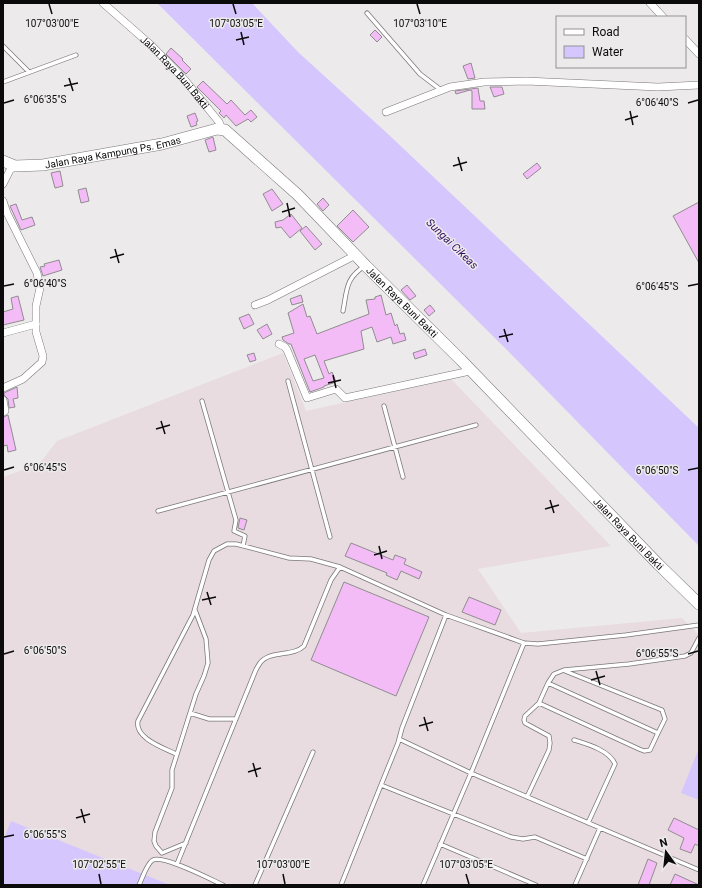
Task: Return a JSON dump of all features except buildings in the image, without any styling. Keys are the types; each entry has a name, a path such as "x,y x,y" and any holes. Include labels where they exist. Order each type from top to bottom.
{"main road":[{"name":"Jalan Raya Kampung Ps. Emas","path":"3,161 15,166 44,165 162,144 222,129"},
{"name":"Jalan Raya Buni Bakti","path":"222,129 228,132 298,195 366,266 461,360 658,564 699,604"}],"street":[{"name":"Jalan Raya Buni Bakti","path":"103,3 152,46 184,79 219,122 222,129"},
{"path":"650,3 663,16"},
{"path":"686,40 699,54"},
{"path":"386,112 441,91 465,84 526,81 658,87 699,86"},
{"path":"3,184 10,170 15,166"},
{"path":"3,202 13,226 38,273 40,288 36,306 36,324 37,337 43,356 42,362 23,379 3,388"},
{"path":"255,305 268,300 356,255"},
{"path":"3,333 36,324"},
{"path":"279,344 287,350 307,398 336,389 345,398 470,371"},
{"path":"3,400 5,411 3,412"}],"lane":[{"path":"367,13 420,74 441,91"},
{"path":"3,46 29,72"},
{"path":"3,82 76,54"},
{"path":"343,311 350,279 359,270 366,266"},
{"path":"288,380 330,537"},
{"path":"202,401 236,520 234,531 245,536 243,546"},
{"path":"384,406 404,478"},
{"path":"158,511 476,425"},
{"path":"176,754 146,738 139,732 137,726 138,721 195,610 209,560 214,551 227,544 236,544 289,558 311,560 340,567 446,615 524,643 538,644 626,635 699,625"},
{"path":"177,864 260,662 268,658 300,650 304,646 331,580 340,567"},
{"path":"186,843 162,853 154,841 155,832 172,788 172,770 176,754 208,663 206,639 195,610"},
{"path":"341,885 446,615"},
{"path":"527,797 549,750 550,743 549,736 542,731 527,725 524,720 525,716 539,703 554,674 564,670 629,664 685,656 691,653 699,638"},
{"path":"423,885 524,643"},
{"path":"539,703 644,751 650,750 665,719 662,710 564,670"},
{"path":"548,683 658,733"},
{"path":"190,714 210,719 236,719"},
{"path":"399,739 471,773 699,870"},
{"path":"574,740 600,750 613,760 615,764 588,823"},
{"path":"254,885 313,752"},
{"path":"381,785 511,837 523,839 535,837 587,859"},
{"path":"576,885 600,828"},
{"path":"440,844 536,885"},
{"path":"140,885 150,863 153,860 159,859 177,864 223,885"}],"shaded area":[{"path":"283,353 306,411 451,379 611,546 478,569 521,633 682,618 699,635 699,885 3,885 3,477 39,464 57,441"}],"water":[{"name":"Sungai Cikeas","path":"157,3 252,3 298,52 389,135 699,428 699,546 506,349"},
{"path":"699,748 699,800 681,793"},
{"path":"11,821 170,885 3,885 3,841"}]}
